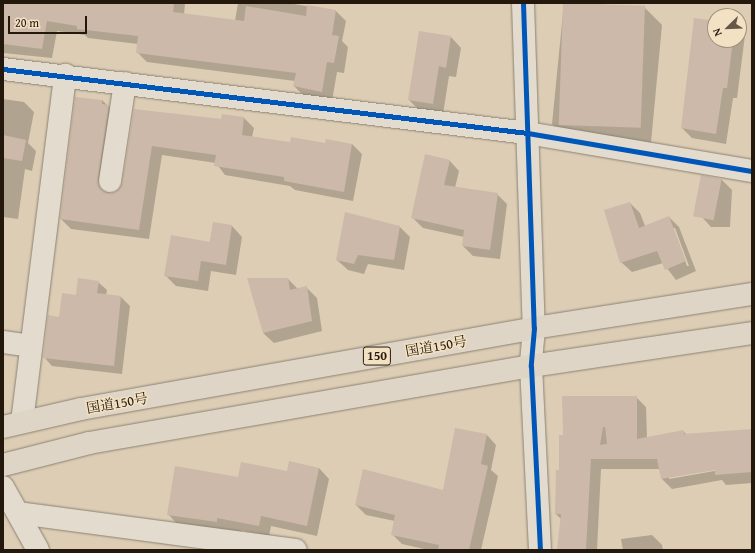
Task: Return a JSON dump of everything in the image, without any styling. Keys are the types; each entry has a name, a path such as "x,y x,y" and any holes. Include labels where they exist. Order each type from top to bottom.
{"highway":[{"name":"国道150号","path":"12,424 534,328 752,294"},
{"path":"3,465 89,443 531,366 752,333"}],"street":[{"path":"523,3 534,328 531,366 540,550"},
{"path":"3,69 65,75 527,133 752,171"},
{"path":"12,424 31,346 65,75"},
{"path":"110,181 125,83"},
{"path":"3,342 31,346"},
{"path":"3,487 19,513 38,550"},
{"path":"19,513 296,550"}],"building":[{"path":"3,3 174,3 173,12 244,21 246,6 306,16 307,5 336,10 332,35 339,36 334,63 327,62 322,92 293,86 296,73 136,53 138,36 77,29 77,26 47,21 42,49 3,44"},
{"path":"563,3 645,6 641,128 559,125"},
{"path":"694,18 707,20 707,48 732,48 727,88 723,88 716,134 681,128"},
{"path":"419,31 451,36 446,68 439,66 433,104 408,100"},
{"path":"75,97 102,100 102,104 109,105 98,179 99,186 108,193 115,192 122,183 134,109 221,119 222,114 244,117 242,135 290,142 291,137 325,143 326,139 352,144 344,192 284,181 284,177 214,166 216,155 152,146 139,230 60,219"},
{"path":"3,135 26,140 22,161 3,158"},
{"path":"425,154 450,160 444,185 498,193 490,250 462,246 464,230 411,218"},
{"path":"701,175 722,179 714,220 693,216"},
{"path":"630,202 639,228 669,216 686,261 665,270 657,251 620,263 604,210"},
{"path":"345,212 400,226 394,260 358,255 354,264 336,260"},
{"path":"213,222 232,225 226,265 201,261 198,281 164,276 171,235 210,242"},
{"path":"78,278 99,281 97,293 121,296 114,366 43,358 48,315 59,317 62,293 76,295"},
{"path":"247,278 288,278 290,290 307,286 312,321 263,333"},
{"path":"562,396 637,396 637,439 684,430 684,434 752,429 752,472 715,475 715,470 661,479 657,459 591,459 586,550 557,550 561,514 555,514 556,470 559,470 559,435 563,435","holes":["603,427 605,427 607,444 600,445"]},
{"path":"455,428 487,434 481,464 488,466 469,550 438,550 439,545 391,535 395,515 355,505 363,469 443,490"},
{"path":"289,461 319,468 307,526 261,516 259,526 217,518 217,522 167,515 175,466 238,477 241,462 287,471"}],"cycle path":[{"path":"523,3 534,328 531,366 540,550"},
{"path":"3,69 527,133 752,171"}]}
